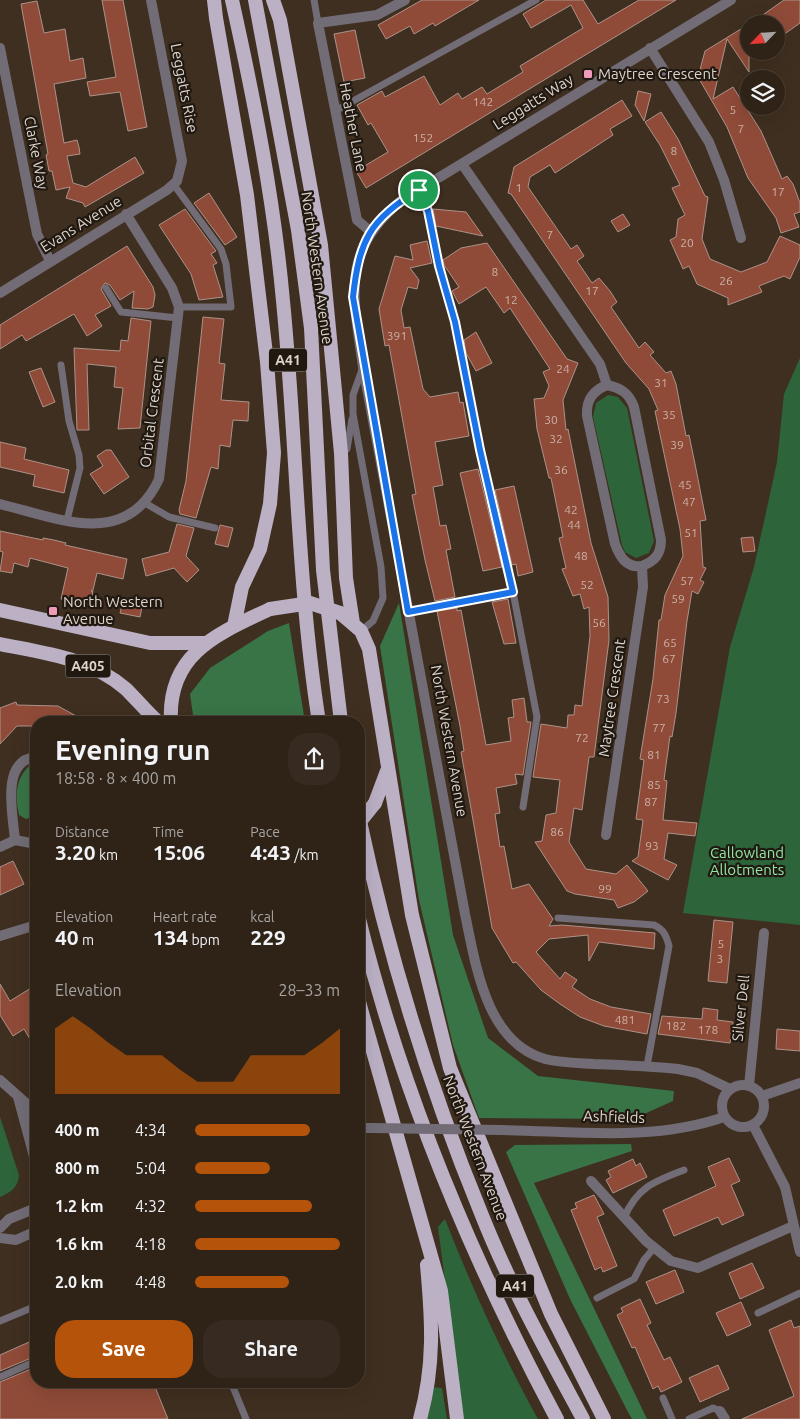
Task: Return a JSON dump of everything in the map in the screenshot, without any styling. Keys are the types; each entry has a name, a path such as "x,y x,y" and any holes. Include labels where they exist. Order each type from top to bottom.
{"highway":[{"path":"214,0 252,231 268,362 274,454 270,504 260,549 242,587 234,626"},
{"name":"A41","path":"232,0 258,134 283,299 307,641 318,716"},
{"name":"North Western Avenue","path":"255,0 298,230 311,328 323,570 340,716"},
{"path":"273,0 280,20 286,49 321,245 341,453 346,578 357,627 369,649 412,915 450,1068 551,1314 604,1419"},
{"path":"171,716 172,694 187,660 204,643 234,626 270,609 310,603 327,607 340,613 357,627"},
{"name":"A405","path":"0,610 150,642 204,643"},
{"name":"A405","path":"0,644 73,659 94,668 126,689 152,716"},
{"path":"365,816 375,803 388,768"},
{"name":"North Western Avenue","path":"365,842 394,964 443,1113 481,1214 544,1348 583,1419"},
{"name":"A41","path":"365,941 385,1016 441,1175 480,1267 523,1357 557,1419"},
{"path":"365,1023 441,1291 458,1419"},
{"path":"420,1419 432,1358 433,1328 424,1227"}],"street":[{"name":"Leggatts Rise","path":"151,0 182,160 176,183"},
{"path":"318,23 377,14 405,0"},
{"name":"Leggatts Way","path":"402,200 731,0"},
{"name":"Heather Lane","path":"318,23 357,220 370,231"},
{"name":"Clarke Way","path":"0,48 3,84 37,234 50,261"},
{"path":"650,48 709,142 724,180 741,238"},
{"path":"462,164 600,364 607,385"},
{"name":"Evans Avenue","path":"0,293 176,183"},
{"name":"North Western Avenue","path":"402,200 385,213 370,231 357,261 353,297 363,367 465,914 474,958 487,998 494,1015 512,1041 537,1056 562,1062 647,1066 696,1073 730,1089"},
{"name":"Orbital Crescent","path":"0,504 85,524 106,524 131,514 144,503 159,479 178,307 172,288 126,214"},
{"path":"607,385 622,389 632,400 661,540 659,555 649,564 642,566 627,564 618,553 587,416 587,408 591,396 597,389 607,385"},
{"name":"Maytree Crescent","path":"606,835 643,587 642,566"},
{"path":"15,840 12,803 15,769 21,762 30,759"},
{"path":"0,847 15,840 30,842"},
{"path":"0,936 30,926"},
{"name":"Silver Dell","path":"749,1086 764,933"},
{"path":"0,1080 30,1107"},
{"path":"762,1096 800,1083"},
{"path":"742,1085 749,1086 762,1096 764,1102 762,1116 753,1126 746,1128 734,1126 724,1117 722,1099 730,1089 742,1085"},
{"path":"18,1097 30,1118"},
{"path":"18,1097 30,1142"},
{"name":"Ashfields","path":"365,1128 648,1134 679,1130 724,1117"},
{"path":"753,1126 785,1187 800,1250"},
{"path":"591,1181 654,1248 672,1261 698,1268 794,1226"},
{"path":"0,1228 9,1219 30,1210"},
{"path":"0,1238 16,1240 30,1234"}],"lane":[{"path":"314,0 318,23"},
{"path":"335,111 536,0"},
{"path":"176,183 221,249 226,264 231,307 178,307"},
{"path":"419,190 428,211 439,266 455,322 480,450 513,592 537,717 523,807"},
{"path":"106,288 121,312 178,318"},
{"path":"61,365 68,414 79,455 80,468 67,520"},
{"path":"341,453 347,449 353,414 353,395 363,367"},
{"path":"353,414 381,567 382,598 373,621 357,627"},
{"path":"144,503 169,516 215,528"},
{"path":"408,612 513,592"},
{"path":"558,918 654,925 662,929 667,937 669,946 647,1066"},
{"path":"624,1218 630,1204 645,1188 684,1170"},
{"path":"597,1298 634,1279 644,1260 654,1248"},
{"path":"758,1313 800,1293"},
{"path":"0,1321 30,1308"},
{"path":"0,1378 30,1365"},
{"path":"233,1388 246,1419"},
{"path":"663,1398 672,1419"},
{"path":"689,1419 713,1408 722,1415"}],"green space":[{"name":"Callowland Allotments","path":"800,358 800,925 683,913 730,647 754,567 777,462 784,394"},
{"path":"608,395 618,397 627,408 654,541 649,553 636,558 625,552 622,545 593,417 596,403"},
{"path":"399,603 453,935 488,1038 538,1076 674,1091 673,1101 633,1119 479,1118 453,1045 419,900 380,646"},
{"path":"289,623 304,716 193,716 190,694 210,668 268,631"},
{"path":"30,765 30,817 26,819 19,815 17,801 17,788 25,770"},
{"path":"0,1117 19,1175 13,1189 0,1197"},
{"path":"631,1144 632,1151 534,1183 647,1419 632,1419 629,1414 570,1299 506,1152 515,1145"},
{"path":"445,1219 488,1320 538,1419 463,1419 438,1227"},
{"path":"432,1387 442,1388 447,1419 424,1419"}],"building":[{"path":"102,0 123,0 147,127 128,131 120,92 90,96 87,82 116,77"},
{"path":"422,0 479,0 435,26 433,23 414,34 410,26 386,39 378,25"},
{"path":"546,0 583,0 598,24 639,0 676,0 366,188 356,171 388,152 371,123 368,125 357,105 382,91 385,97 424,76 440,105 458,93 462,99 482,87 487,94 523,72 520,66 583,28 571,5 531,28 523,14"},
{"path":"784,0 800,0 800,23 785,34 785,15 763,15"},
{"path":"37,1 44,33 65,29 70,61 83,58 86,78 54,84 64,143 77,140 79,147 80,154 67,156 73,183 86,187 135,157 144,173 85,207 83,203 66,198 70,187 56,190 52,171 49,171 46,155 48,154 21,4"},
{"path":"355,30 365,78 344,82 334,34"},
{"path":"740,30 740,58 727,39 713,99 733,87 740,98 740,115 751,115 761,131 782,179 787,176 793,184 800,203 800,212 794,214 799,227 781,233 776,218 748,178 727,127 698,77 705,51"},
{"path":"741,60 749,60 748,70"},
{"path":"638,91 651,94 644,121 635,105"},
{"path":"622,100 632,116 610,129 613,135 555,173 550,165 530,177 528,187 571,249 577,245 584,256 577,261 592,283 599,278 610,291 617,302 611,307 639,348 645,342 654,352 650,355 666,373 671,371 676,384 686,436 689,435 695,464 706,520 700,521 703,567 706,568 700,580 704,582 698,594 692,591 676,713 672,737 670,736 664,780 667,781 663,820 697,823 695,836 668,833 664,859 677,865 668,880 632,861 638,857 643,820 636,819 644,760 640,759 653,679 659,620 661,620 665,595 683,556 680,529 655,411 658,410 649,389 626,363 511,194 508,193 514,167"},
{"path":"661,112 678,139 705,196 708,197 702,239 710,259 741,272 767,262 780,236 800,245 800,257 790,279 784,276 759,286 762,292 728,305 728,298 697,284 689,266 683,269 670,240 676,237 678,219 685,215 672,188 680,185 660,145 645,122"},
{"path":"209,193 237,237 225,245 194,203"},
{"path":"185,209 216,251 211,254 217,263 213,265 223,297 199,300 191,274 159,225"},
{"path":"433,209 466,212 483,236 436,226"},
{"path":"623,214 630,225 618,232 611,221"},
{"path":"427,241 432,263 410,268 419,280 417,289 408,287 401,310 404,328 410,327 423,389 430,397 458,392 460,403 463,402 469,436 435,442 443,485 433,487 440,526 446,525 451,549 446,550 455,597 435,601 412,495 416,494 389,345 385,346 379,309 395,256 413,260 410,245"},
{"path":"487,243 567,359 578,363 563,400 566,430 568,429 591,543 608,597 609,640 594,757 589,757 582,810 574,808 569,842 586,869 616,874 627,865 648,891 634,902 618,908 614,900 567,891 535,842 542,841 546,815 556,813 560,780 533,777 541,724 567,728 568,715 574,715 575,705 582,706 590,636 589,607 584,609 580,594 573,596 562,569 566,568 559,538 563,537 551,478 549,478 537,429 534,399 544,398 549,386 543,372 550,369 510,308 504,313 486,287 459,304 452,291 459,287 444,265 443,260 461,248"},
{"path":"127,246 153,287 155,295 153,307 148,309 132,308 134,291 120,300 110,285 105,283 101,289 111,306 95,315 102,326 87,336 74,314 26,341 22,335 0,349 0,325"},
{"path":"203,317 224,319 219,363 225,364 221,400 249,402 248,421 233,420 230,447 220,445 218,469 211,467 196,518 180,514 179,510 186,481"},
{"path":"131,318 151,321 140,428 118,429 123,388 114,387 116,367 87,364 89,430 77,430 74,348 120,351 121,340 128,341"},
{"path":"476,332 492,363 476,371 466,353 464,340"},
{"path":"41,368 55,402 43,407 29,372"},
{"path":"0,442 26,448 24,459 69,470 64,493 33,486 35,475 0,467"},
{"path":"106,450 111,450 129,477 104,494 90,474 103,466 97,456"},
{"path":"478,469 502,567 483,571 460,473"},
{"path":"514,486 533,572 518,576 516,564 512,565 495,490"},
{"path":"177,524 194,528 186,556 199,570 187,582 174,568 146,576 142,559 169,552"},
{"path":"220,525 233,528 228,547 215,544"},
{"path":"0,531 43,540 43,538 54,540 66,543 65,545 127,559 123,579 97,573 93,590 91,591 93,591 90,605 61,599 68,568 30,558 28,567 14,563 12,573 0,571 3,552 0,551"},
{"path":"753,537 755,551 743,552 741,538"},
{"path":"124,598 143,602 140,617 120,613"},
{"path":"508,599 516,643 504,644 492,602"},
{"path":"457,608 457,611 461,610 486,745 511,741 508,718 514,717 512,700 524,698 527,722 531,722 523,775 515,774 517,784 496,788 500,813 495,814 500,847 504,846 512,889 529,884 553,919 549,926 562,925 655,933 654,949 599,942 589,961 588,935 549,939 536,952 560,979 565,972 577,980 572,987 590,999 611,1007 651,1014 647,1034 604,1026 580,1017 560,1004 541,990 516,962 513,963 492,928 461,752 464,751 460,726 437,611"},
{"path":"16,702 17,705 58,706 76,716 30,716 30,726 17,726 0,744 0,708"},
{"path":"13,861 24,884 0,895 0,867"},
{"path":"714,920 733,922 727,983 708,981"},
{"path":"0,984 10,1001 30,989 30,1039 24,1029 13,1036 0,1015"},
{"path":"703,1008 718,1010 717,1020 733,1022 730,1043 658,1034 662,1016 702,1019"},
{"path":"777,1029 800,1031 800,1051 776,1049"},
{"path":"729,1158 740,1181 731,1185 744,1215 722,1225 718,1217 674,1236 663,1210 716,1186 708,1167"},
{"path":"633,1159 636,1166 640,1163 647,1177 613,1193 606,1180 611,1177 608,1171"},
{"path":"594,1195 604,1214 597,1217 617,1266 603,1272 601,1267 595,1270 571,1210 577,1208 575,1203"},
{"path":"752,1263 764,1288 740,1299 729,1273"},
{"path":"675,1270 684,1292 656,1304 646,1282"},
{"path":"640,1299 651,1323 647,1325 664,1360 670,1357 682,1382 661,1392 658,1386 653,1389 635,1347 632,1348 617,1315 623,1312 621,1308"},
{"path":"741,1302 751,1325 727,1336 716,1313"},
{"path":"791,1320 794,1328 800,1326 800,1419 742,1419 794,1396 769,1330"},
{"path":"30,1342 30,1358 0,1371 0,1355"},
{"path":"718,1365 729,1389 700,1402 689,1378"},
{"path":"30,1370 30,1388 155,1388 168,1419 0,1419 0,1382"}],"place":[{"name":"Maytree Crescent","path":"588,74"},
{"name":"North Western Avenue","path":"53,611"}],"route":[{"path":"419,190 428,211 439,266 455,322 480,450 513,592 408,612 363,367 353,297 357,261 370,231 385,213 419,190"}]}
